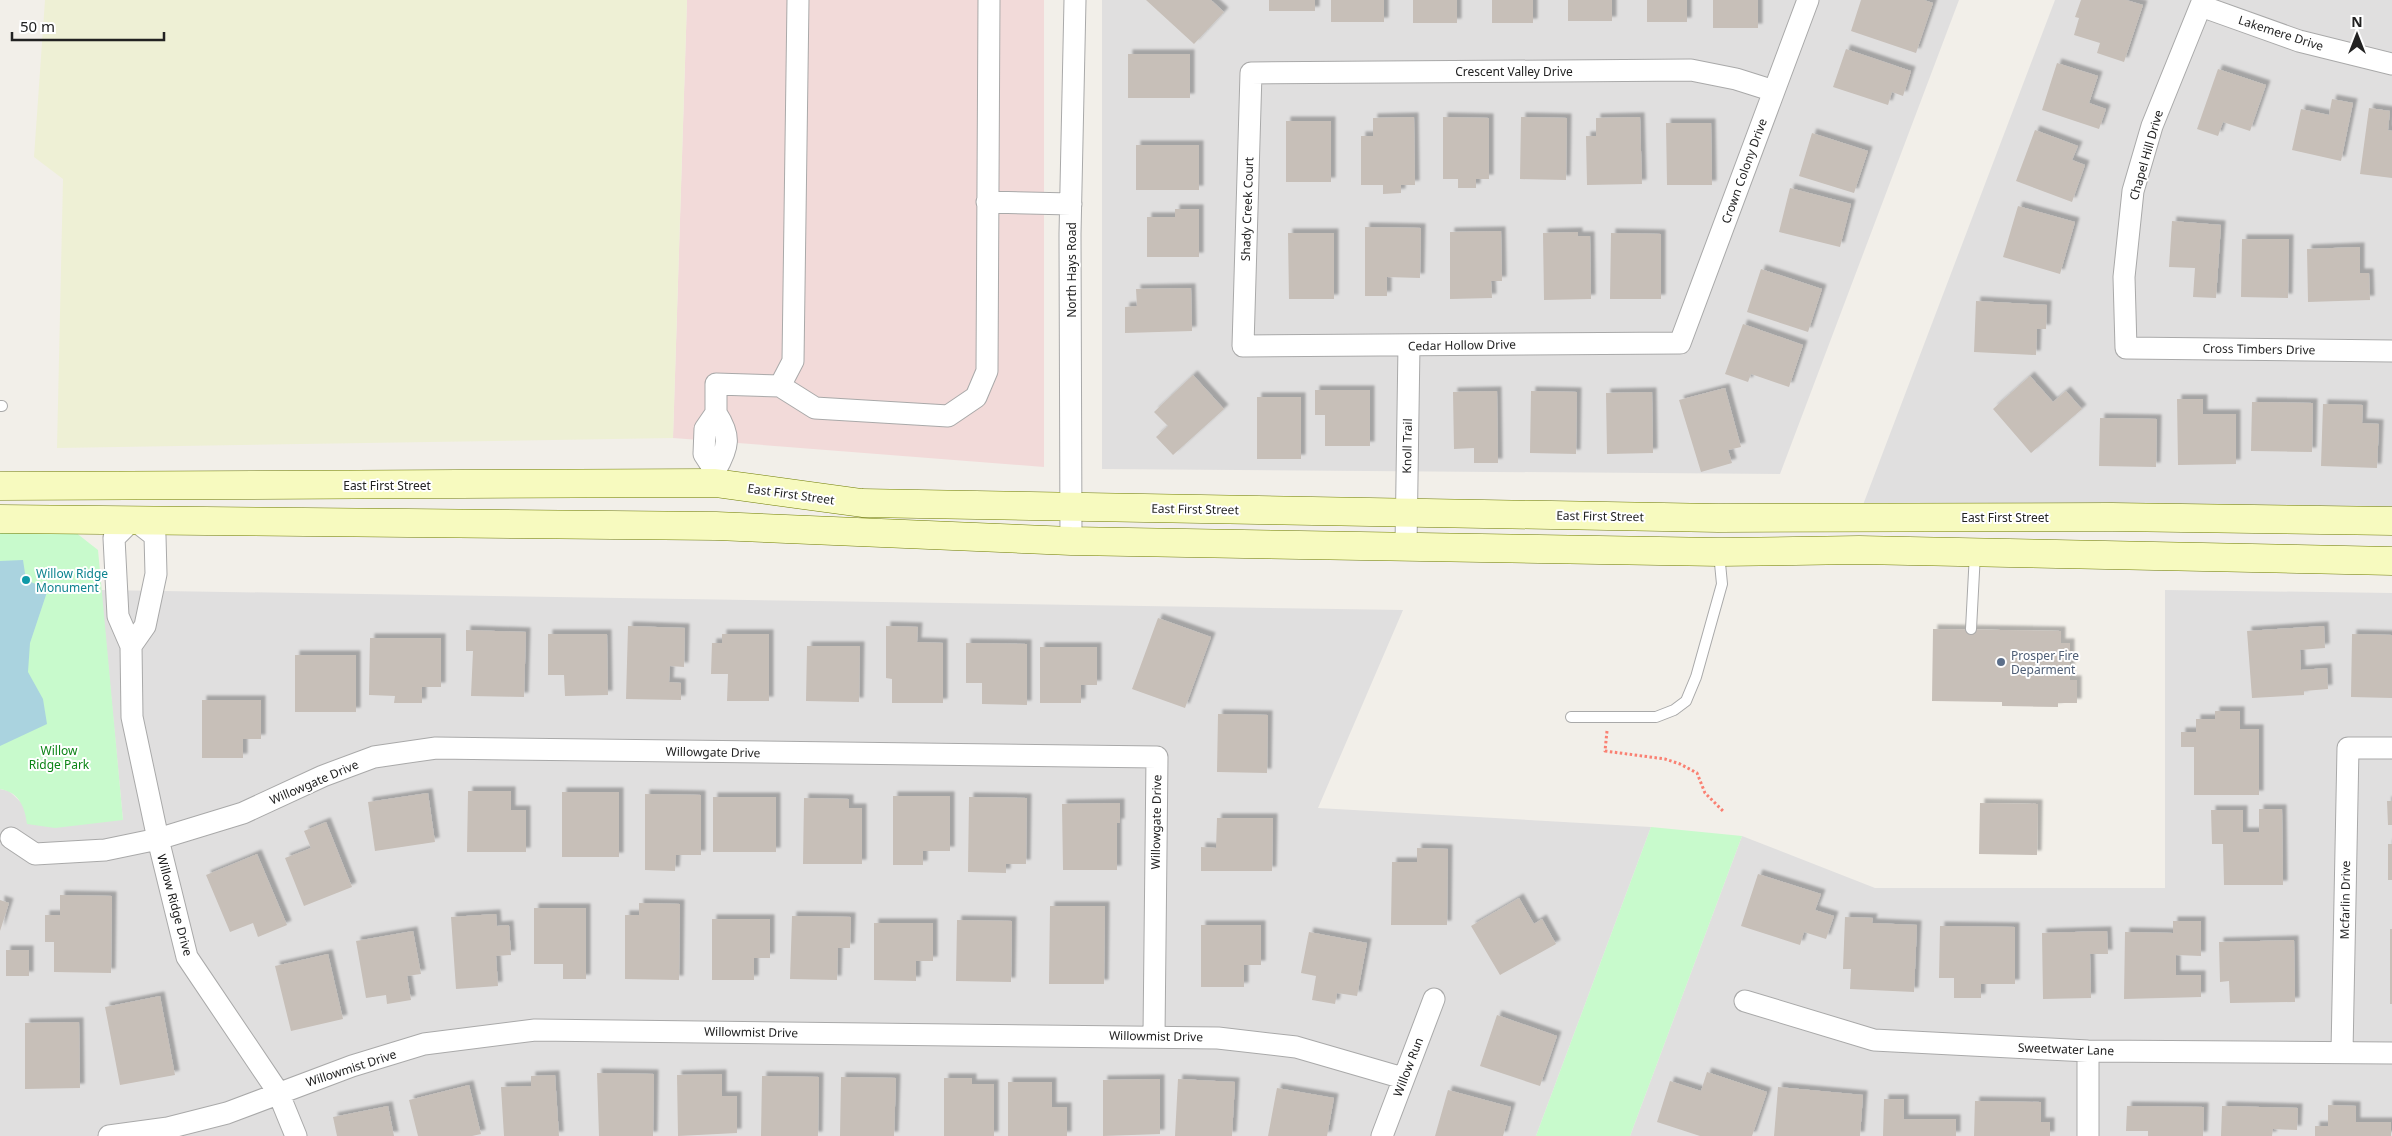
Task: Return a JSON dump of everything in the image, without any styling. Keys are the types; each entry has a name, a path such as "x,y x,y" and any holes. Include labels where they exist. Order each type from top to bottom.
{"main road":[{"name":"East First Street","path":"0,486 134,486 715,477 862,503 1718,518 2112,517 2392,521"},
{"path":"715,477 716,526"},
{"path":"133,519 134,486"},
{"path":"1975,517 1975,552"},
{"path":"2111,554 2112,517"},
{"path":"1718,518 1719,552"},
{"path":"0,519 716,526 1071,541 1719,552 1859,550 2392,561"}],"street":[{"path":"780,386 794,362 798,0"},
{"path":"715,477 704,454 705,429 716,413 716,384 780,386 815,408 948,416 976,397 987,371 989,0"},
{"name":"North Hays Road","path":"1071,541 1071,204 1075,0"},
{"name":"Crown Colony Drive","path":"1680,342 1808,0"},
{"name":"Lakemere Drive","path":"2202,3 2299,42 2392,64"},
{"name":"Chapel Hill Drive","path":"2126,348 2124,277 2133,191 2152,126 2202,3"},
{"name":"Crescent Valley Drive","path":"1251,73 1691,70 1736,79 1774,91"},
{"name":"Shady Creek Court","path":"1243,346 1251,73"},
{"path":"987,202 1071,204"},
{"name":"Cedar Hollow Drive","path":"1243,346 1680,342"},
{"name":"Knoll Trail","path":"1406,546 1409,345"},
{"name":"Cross Timbers Drive","path":"2126,348 2392,351"},
{"path":"131,646 145,626 156,574 155,536 133,519"},
{"name":"Willow Ridge Drive","path":"133,519 114,538 118,616 131,646 132,717 158,839 187,957 278,1092 296,1136"},
{"name":"Willowgate Drive","path":"12,838 35,854 105,850 158,839 243,813 323,776 374,757 436,748 1157,756 1154,1035"},
{"name":"Mcfarlin Drive","path":"2342,1052 2348,748 2392,748"},
{"name":"Willow Run","path":"1382,1136 1434,999"},
{"name":"Sweetwater Lane","path":"1746,1001 1874,1040 2088,1051 2392,1053"},
{"name":"Willowmist Drive","path":"109,1136 168,1128 228,1113 278,1092 352,1066 424,1044 535,1030 1154,1035 1218,1038 1296,1047 1403,1078"},
{"path":"2088,1051 2088,1136"}],"lane":[{"path":"1571,717 1656,717 1674,710 1686,701 1696,677 1722,584 1719,552"},
{"path":"1972,629 1975,552"}],"path":[{"path":"1608,717 1605,752 1665,759 1680,764 1697,773 1705,793 1724,812"}],"shaded area":[{"path":"687,0 1044,0 1044,467 673,438"},
{"path":"1102,0 1959,0 1780,474 1102,469"},
{"path":"2055,0 2392,0 2392,519 1858,518"},
{"path":"101,590 1403,610 1318,808 1651,827 1536,1136 0,1136 0,789 9,791 25,806 123,820"},
{"path":"2165,590 2392,593 2392,1136 1630,1136 1742,836 1875,888 2165,888"}],"green space":[{"path":"45,0 687,0 673,438 57,448 63,179 34,157"},
{"name":"Willow Ridge Park","path":"0,532 75,532 98,550 123,820 55,828 27,824 25,812 20,801 12,793 0,789"},
{"path":"1651,827 1742,836 1630,1136 1536,1136"}],"water":[{"path":"23,560 26,580 48,589 30,643 28,672 43,699 47,724 0,746 0,561"}],"building":[{"path":"1146,0 1211,0 1224,12 1194,44"},
{"path":"1269,0 1315,0 1315,11 1269,11"},
{"path":"1331,0 1384,0 1384,22 1331,22"},
{"path":"1413,0 1457,0 1457,23 1413,23"},
{"path":"1492,0 1533,0 1533,23 1492,23"},
{"path":"1568,0 1612,0 1612,21 1568,21"},
{"path":"1647,0 1687,0 1687,22 1647,22"},
{"path":"1713,0 1758,0 1758,28 1713,28"},
{"path":"1861,0 1924,0 1933,3 1916,53 1851,31"},
{"path":"2081,0 2126,0 2143,5 2124,62 2097,53 2100,43 2074,35 2079,18 2075,17"},
{"path":"1846,49 1911,71 1903,96 1892,92 1888,105 1833,87"},
{"path":"1128,54 1190,54 1190,98 1128,98"},
{"path":"2057,63 2098,76 2089,103 2106,109 2099,129 2042,110"},
{"path":"2218,69 2266,85 2250,131 2223,122 2218,136 2197,129"},
{"path":"2332,99 2353,103 2341,161 2292,150 2301,109 2329,115"},
{"path":"2369,108 2390,111 2388,130 2392,131 2392,178 2360,174"},
{"path":"1414,117 1415,185 1401,185 1401,193 1383,194 1383,185 1361,185 1361,136 1373,136 1373,118"},
{"path":"1443,117 1489,118 1489,179 1476,179 1476,188 1458,188 1458,179 1443,179"},
{"path":"1521,117 1567,118 1566,180 1520,179"},
{"path":"1640,117 1642,184 1587,185 1586,136 1596,136 1596,118"},
{"path":"1286,121 1331,121 1331,182 1286,182"},
{"path":"1666,123 1711,123 1712,185 1667,185"},
{"path":"2035,130 2078,146 2072,160 2085,165 2072,202 2016,181"},
{"path":"1812,133 1868,151 1854,193 1799,176"},
{"path":"1136,145 1199,145 1199,190 1136,190"},
{"path":"1790,188 1851,204 1840,247 1779,232"},
{"path":"2018,206 2075,222 2060,274 2003,257"},
{"path":"1175,209 1199,209 1199,257 1147,257 1147,217 1175,217"},
{"path":"2172,221 2221,225 2216,298 2193,297 2195,268 2169,267"},
{"path":"1365,227 1421,228 1420,278 1387,277 1387,296 1365,296"},
{"path":"1501,231 1502,281 1491,281 1492,298 1450,299 1450,232"},
{"path":"1578,232 1578,236 1590,236 1591,299 1544,300 1543,233"},
{"path":"1288,233 1334,233 1334,299 1289,299"},
{"path":"1611,233 1661,234 1661,299 1610,299"},
{"path":"2242,239 2289,239 2288,298 2241,297"},
{"path":"2360,247 2360,273 2369,273 2370,300 2308,302 2307,249"},
{"path":"1761,269 1822,289 1808,332 1747,312"},
{"path":"1191,288 1192,331 1125,333 1125,307 1137,306 1136,289"},
{"path":"1976,301 2047,305 2046,329 2037,329 2036,355 1974,352"},
{"path":"1743,324 1803,345 1789,387 1751,374 1748,382 1725,374"},
{"path":"1193,375 1224,409 1173,455 1156,437 1168,426 1154,412"},
{"path":"2030,376 2053,402 2066,391 2082,409 2031,453 1993,409"},
{"path":"1725,388 1741,447 1728,450 1732,463 1701,472 1679,400"},
{"path":"1315,390 1370,390 1370,446 1325,446 1325,415 1315,415"},
{"path":"1497,391 1498,463 1474,463 1474,448 1454,449 1453,392"},
{"path":"1531,391 1577,392 1576,454 1530,453"},
{"path":"1652,392 1653,453 1607,454 1606,393"},
{"path":"1257,397 1301,397 1301,459 1257,459"},
{"path":"2177,399 2203,399 2203,414 2236,414 2236,464 2178,465"},
{"path":"2252,402 2313,403 2312,452 2251,451"},
{"path":"2323,404 2363,405 2362,423 2379,424 2377,468 2321,466"},
{"path":"2100,418 2157,419 2156,467 2099,466"},
{"path":"1158,618 1211,637 1185,708 1132,689"},
{"path":"628,626 685,628 684,667 670,666 669,682 681,683 681,700 626,699"},
{"path":"886,626 918,627 917,642 943,643 943,703 892,703 892,679 886,678"},
{"path":"2324,626 2325,648 2300,650 2301,670 2327,668 2328,689 2304,691 2304,695 2252,698 2247,631"},
{"name":"Prosper Fire Deparment","path":"1933,629 2061,631 2061,643 2070,643 2070,680 2077,680 2077,703 2058,703 2058,707 2002,706 2002,702 1932,701"},
{"path":"466,630 526,632 524,697 471,696 473,651 466,651"},
{"path":"548,634 607,634 608,695 565,696 564,675 548,675"},
{"path":"722,634 769,634 769,701 727,701 728,674 711,674 712,643 722,643"},
{"path":"2352,634 2392,635 2392,698 2351,697"},
{"path":"370,638 441,638 441,687 422,687 422,703 394,703 395,696 369,695"},
{"path":"966,643 1027,644 1027,705 982,704 982,683 966,683"},
{"path":"807,646 860,646 859,702 806,701"},
{"path":"1040,647 1097,647 1097,685 1081,685 1081,703 1040,703"},
{"path":"295,655 356,655 356,712 295,712"},
{"path":"202,700 261,700 261,739 243,739 243,758 202,758"},
{"path":"2215,711 2240,711 2240,729 2259,729 2259,795 2194,795 2194,747 2181,747 2181,732 2196,732 2196,719 2215,719"},
{"path":"1218,714 1268,715 1267,773 1217,772"},
{"path":"468,791 511,791 511,810 526,810 526,852 467,852"},
{"path":"562,792 619,792 619,857 562,857"},
{"path":"428,793 435,842 375,851 368,802"},
{"path":"645,794 701,795 701,855 676,855 675,871 645,870"},
{"path":"893,796 950,796 950,851 923,851 923,865 893,865"},
{"path":"713,797 776,797 776,852 713,852"},
{"path":"969,797 1027,798 1026,864 1006,864 1006,873 968,872"},
{"path":"804,798 849,799 849,808 862,808 862,864 803,864"},
{"path":"2387,801 2392,801 2392,825 2388,825"},
{"path":"1120,803 1120,823 1117,823 1117,870 1063,870 1062,804"},
{"path":"1980,803 2038,804 2037,855 1979,854"},
{"path":"2259,809 2282,809 2283,885 2224,885 2223,844 2212,844 2211,810 2243,810 2243,832 2259,832"},
{"path":"1217,818 1273,818 1272,871 1201,871 1201,847 1216,848"},
{"path":"326,822 352,887 304,906 285,858 311,848 304,831"},
{"path":"2388,844 2392,844 2392,880 2388,880"},
{"path":"1417,848 1448,849 1447,925 1391,925 1392,862 1417,862"},
{"path":"257,854 287,925 258,937 253,923 230,932 206,875"},
{"path":"1758,874 1821,894 1815,910 1834,916 1826,939 1804,932 1800,945 1741,926"},
{"path":"60,895 112,896 111,973 54,972 54,942 45,942 45,915 60,915"},
{"path":"1519,898 1534,924 1542,919 1556,944 1500,975 1471,926"},
{"path":"0,900 9,903 0,931"},
{"path":"639,903 680,904 679,980 625,979 625,915 639,915"},
{"path":"1050,906 1105,906 1104,984 1049,984"},
{"path":"534,908 586,908 586,979 563,979 563,964 534,964"},
{"path":"496,914 497,926 509,925 511,955 496,956 498,986 456,989 451,917"},
{"path":"792,916 851,917 850,948 838,948 837,980 790,979"},
{"path":"1845,917 1873,918 1872,923 1917,925 1914,992 1850,989 1851,969 1843,969"},
{"path":"712,919 770,919 770,958 754,958 754,980 712,980"},
{"path":"957,920 1012,921 1011,982 956,981"},
{"path":"2173,921 2201,921 2201,956 2176,955 2176,975 2201,975 2201,997 2124,999 2125,932 2173,933"},
{"path":"874,923 933,923 933,961 916,961 916,981 874,980"},
{"path":"1201,925 1261,925 1261,965 1244,965 1244,987 1201,987"},
{"path":"1940,926 2015,927 2015,984 1981,984 1981,998 1954,998 1954,978 1939,978"},
{"path":"2390,929 2392,929 2392,1004 2390,1004"},
{"path":"413,931 421,974 407,976 411,1000 387,1004 386,995 366,998 356,941"},
{"path":"2107,931 2108,954 2090,954 2091,998 2043,999 2042,933"},
{"path":"1309,932 1367,943 1357,996 1337,993 1335,1004 1312,1000 1316,976 1301,973"},
{"path":"2294,940 2295,1002 2230,1003 2229,981 2220,982 2219,942"},
{"path":"6,950 29,950 29,976 6,976"},
{"path":"328,954 343,1019 291,1031 275,966"},
{"path":"160,996 175,1075 120,1085 105,1007"},
{"path":"1497,1015 1557,1036 1540,1086 1480,1066"},
{"path":"79,1022 80,1088 25,1089 25,1023"},
{"path":"1707,1072 1767,1092 1752,1136 1700,1136 1657,1122 1670,1081 1701,1091"},
{"path":"597,1073 654,1074 653,1136 599,1136"},
{"path":"722,1074 722,1096 737,1096 737,1133 678,1136 677,1075"},
{"path":"555,1075 559,1136 504,1136 501,1087 531,1086 531,1076"},
{"path":"762,1076 819,1077 818,1136 761,1136"},
{"path":"841,1077 896,1078 894,1136 840,1136"},
{"path":"944,1078 972,1078 972,1084 994,1084 994,1136 944,1136"},
{"path":"1160,1079 1160,1134 1103,1136 1103,1080"},
{"path":"1178,1079 1235,1082 1232,1136 1175,1136"},
{"path":"1008,1082 1052,1082 1052,1107 1067,1107 1067,1136 1008,1136"},
{"path":"469,1085 481,1134 472,1136 418,1136 409,1100"},
{"path":"1778,1087 1863,1095 1860,1136 1774,1136"},
{"path":"1277,1088 1334,1098 1327,1136 1268,1136"},
{"path":"1448,1090 1511,1107 1503,1136 1435,1136"},
{"path":"1884,1099 1904,1099 1904,1119 1956,1119 1956,1136 1883,1136"},
{"path":"1975,1101 2041,1102 2041,1122 2050,1122 2050,1136 1974,1136"},
{"path":"2328,1105 2356,1106 2356,1122 2391,1122 2391,1136 2315,1136 2315,1126 2328,1126"},
{"path":"388,1106 394,1136 337,1136 333,1117"},
{"path":"2127,1106 2204,1107 2203,1136 2148,1136 2148,1131 2126,1131"},
{"path":"2222,1106 2298,1108 2297,1130 2273,1129 2272,1136 2221,1136"}],"place":[{"name":"Willow Ridge Monument","path":"26,580"},
{"name":"Prosper Fire Deparment","path":"2001,662"}]}
